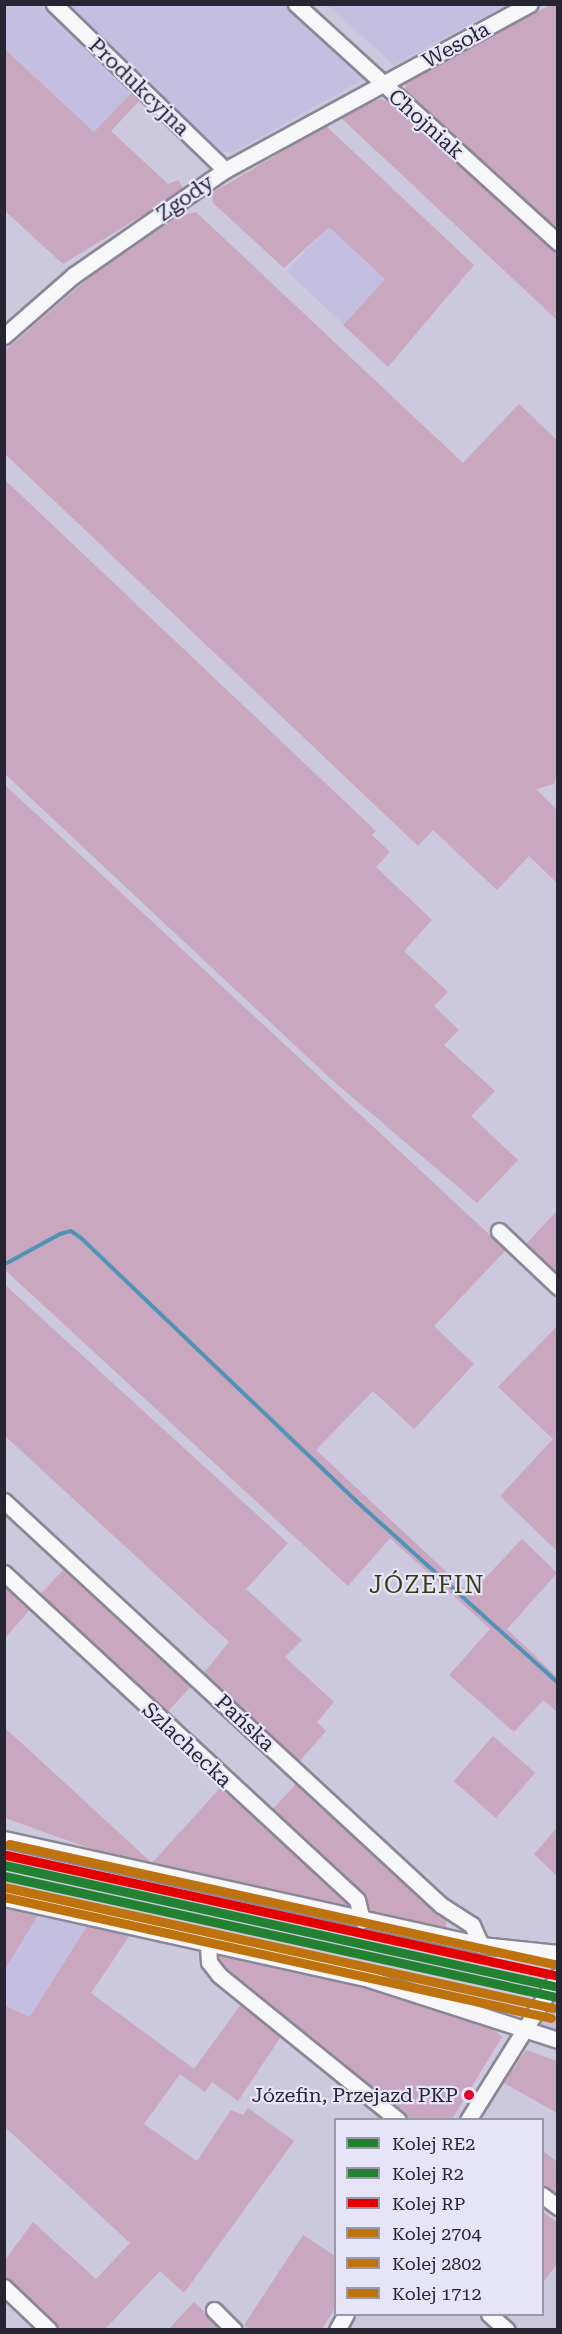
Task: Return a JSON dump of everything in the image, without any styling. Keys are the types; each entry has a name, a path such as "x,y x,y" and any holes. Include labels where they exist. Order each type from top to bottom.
{"street":[{"name":"Produkcyjna","path":"54,4 225,170"},
{"name":"Chojniak","path":"296,4 382,86 558,242"},
{"name":"Wesoła","path":"382,86 530,4"},
{"name":"Zgody","path":"7,331 74,275 225,170 302,123 382,86"},
{"path":"500,1231 558,1287"},
{"name":"Pańska","path":"4,1501 441,1905 472,1925 481,1946"},
{"name":"Szlachecka","path":"4,1572 357,1900 362,1920"},
{"path":"4,1839 481,1946 558,1953"},
{"path":"4,1898 369,1978 524,2031 558,2040"},
{"path":"208,1944 209,1962 219,1975 396,2118"},
{"path":"469,2118 558,1976"},
{"path":"544,2196 558,2207"},
{"path":"4,2287 49,2330"},
{"path":"214,2310 234,2330"},
{"path":"337,2330 345,2316"},
{"path":"491,2316 507,2330"}],"shaded area":[{"path":"4,5 41,5 133,91 94,132 5,48"},
{"path":"65,5 284,5 364,79 232,153 221,151"},
{"path":"327,5 505,5 394,65"},
{"path":"550,5 557,5 557,234 404,90 408,81"},
{"path":"4,48 94,132 134,90 142,98 111,131 168,184 178,180 184,190 63,264 5,211"},
{"path":"381,99 395,104 557,250 557,320 338,115"},
{"path":"326,126 474,265 388,367 343,325 385,279 329,227 284,268 213,203 212,193"},
{"path":"196,212 463,463 519,404 557,440 557,773 554,784 536,789 557,810 557,883 529,856 497,890 433,830 418,846 5,454 5,344 7,349 92,275 177,217"},
{"path":"329,226 385,279 343,324 287,271"},
{"path":"5,480 376,831 372,835 390,852 376,867 432,920 404,951 448,992 434,1006 459,1030 444,1045 495,1091 471,1116 518,1160 477,1203 332,1080 5,774"},
{"path":"5,785 506,1250 434,1326 474,1364 414,1429 373,1391 316,1450 470,1594 522,1539 557,1573 507,1629 557,1677 557,1712 543,1700 514,1732 449,1675 490,1629 390,1538 348,1586 5,1270"},
{"path":"557,1211 557,1278 524,1246"},
{"path":"4,1284 288,1543 246,1589 302,1640 285,1657 334,1702 317,1722 326,1731 298,1763 203,1674 229,1642 5,1436"},
{"path":"557,1326 557,1551 500,1496 553,1439 498,1387"},
{"path":"65,1568 192,1686 164,1716 37,1598"},
{"path":"4,1577 34,1605 5,1638 4,1638"},
{"path":"4,1727 152,1863 220,1788 351,1903 349,1907 103,1853 5,1818"},
{"path":"493,1736 535,1773 496,1818 454,1781"},
{"path":"296,1784 446,1914 446,1929 374,1913 270,1812"},
{"path":"557,1828 557,1876 534,1854"},
{"path":"5,1903 40,1912 5,1969"},
{"path":"40,1912 89,1923 30,2017 5,2005 4,1969"},
{"path":"89,1923 132,1932 91,1993 194,2069 242,2003 282,2035 238,2101 212,2082 205,2092 180,2074 144,2124 197,2161 231,2110 243,2115 248,2108 294,2141 184,2293 160,2271 105,2329 60,2329 5,2277 5,2260 33,2222 96,2279 130,2243 5,2127 4,2005 30,2017"},
{"path":"221,1954 385,1988 488,2025 502,2037 453,2118 405,2118 213,1962"},
{"path":"557,1998 557,2035 539,2029"},
{"path":"526,2050 557,2061 557,2113 504,2083"},
{"path":"544,2152 557,2162 557,2197 544,2186"},
{"path":"544,2212 558,2223 557,2264 544,2281"},
{"path":"303,2235 334,2255 334,2310 322,2329 248,2329 244,2325"},
{"path":"194,2302 223,2329 168,2330"}],"waterway":[{"path":"7,1263 60,1234 71,1231 81,1238 356,1501 558,1683"}],"rail line":[{"name":"2802","path":"9,1844 558,1965"},
{"name":"RP","path":"6,1855 558,1976"},
{"name":"RE2","path":"4,1865 558,1987"},
{"name":"R2","path":"4,1876 556,1997"},
{"name":"2704","path":"4,1887 553,2008"},
{"name":"1712","path":"4,1897 551,2018"}],"place":[{"name":"Józefin, Przejazd PKP","path":"469,2095"}],"district":[{"name":"JÓZEFIN","path":"427,1586"}]}
